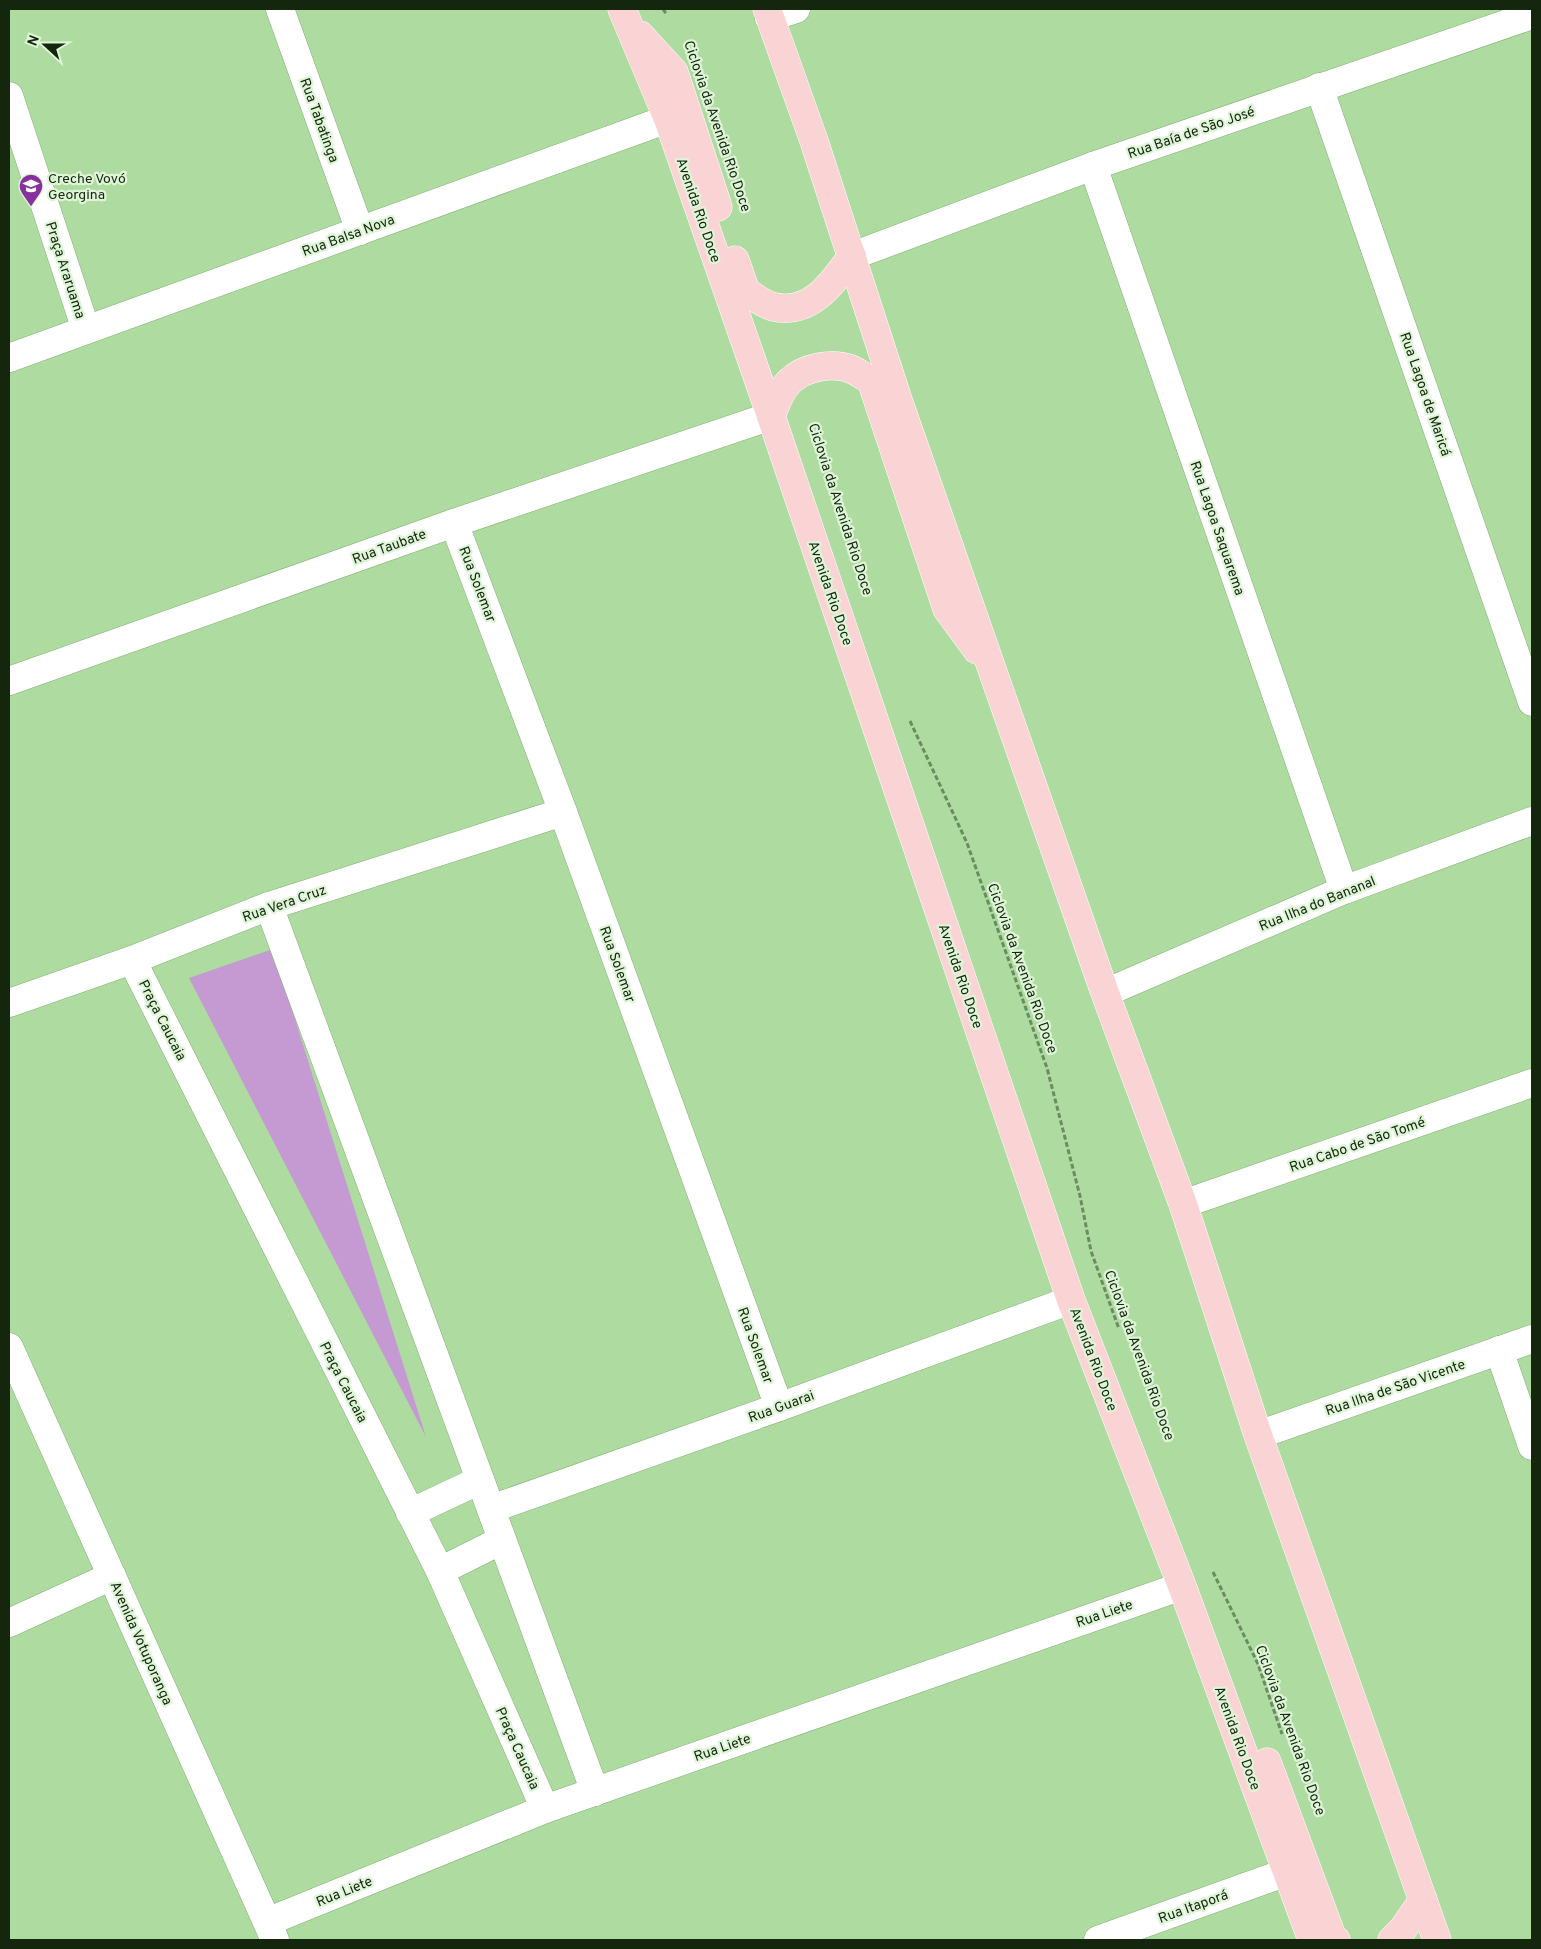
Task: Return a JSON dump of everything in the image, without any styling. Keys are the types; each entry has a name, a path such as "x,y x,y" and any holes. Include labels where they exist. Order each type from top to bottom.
{"main road":[{"path":"768,13 814,142 898,400 1105,993 1183,1204 1258,1435 1437,1940"},
{"name":"Avenida Rio Doce","path":"624,15 677,115 771,416 1071,1300 1182,1586 1312,1940"},
{"path":"677,115 746,292 774,307 789,308 804,305 826,291 852,256"},
{"path":"771,416 778,397 789,382 807,370 826,366 849,369 871,380 947,609 994,673"},
{"path":"1196,1624 1233,1670 1333,1939 1336,1940"},
{"path":"1392,1940 1404,1929 1423,1900"}],"street":[{"name":"Rua Tabatinga","path":"280,9 360,231"},
{"path":"768,13 796,9"},
{"name":"Rua Baía de São José","path":"852,256 1093,166 1532,15"},
{"name":"Rua Lagoa de Maricá","path":"1319,87 1532,702"},
{"name":"Praça Araruama","path":"9,96 86,330"},
{"name":"Rua Balsa Nova","path":"9,358 677,115"},
{"name":"Rua Lagoa Saquarema","path":"1093,166 1344,890"},
{"name":"Rua Taubate","path":"11,675 771,416"},
{"name":"Rua Solemar","path":"454,523 563,812 779,1407"},
{"name":"Rua Vera Cruz","path":"9,1003 132,960 269,906 563,812"},
{"name":"Rua Ilha do Bananal","path":"1105,993 1344,890 1532,821"},
{"path":"269,906 595,1792"},
{"name":"Praça Caucaia","path":"132,960 440,1571 545,1810"},
{"name":"Rua Cabo de São Tomé","path":"1183,1204 1532,1084"},
{"name":"Rua Guarai","path":"491,1509 779,1407 1071,1300"},
{"name":"Rua Ilha de São Vicente","path":"1258,1435 1532,1339"},
{"name":"Avenida Votuporanga","path":"9,1347 271,1931"},
{"path":"1500,1350 1532,1446"},
{"path":"410,1513 480,1480"},
{"path":"440,1571 502,1540"},
{"path":"9,1623 112,1576"},
{"name":"Rua Liete","path":"271,1931 545,1810 1182,1586"},
{"name":"Rua Itaporá","path":"1098,1940 1287,1872"}],"path":[{"path":"663,9 667,16"},
{"name":"Ciclovia da Avenida Rio Doce","path":"909,719 967,843 1047,1068 1080,1196 1091,1251 1121,1335"},
{"name":"Ciclovia da Avenida Rio Doce","path":"1210,1568 1258,1664 1284,1738"}],"shaded area":[{"path":"273,949 426,1437 189,978"}],"place":[{"name":"Creche Vovó Georgina","path":"31,207"}]}
